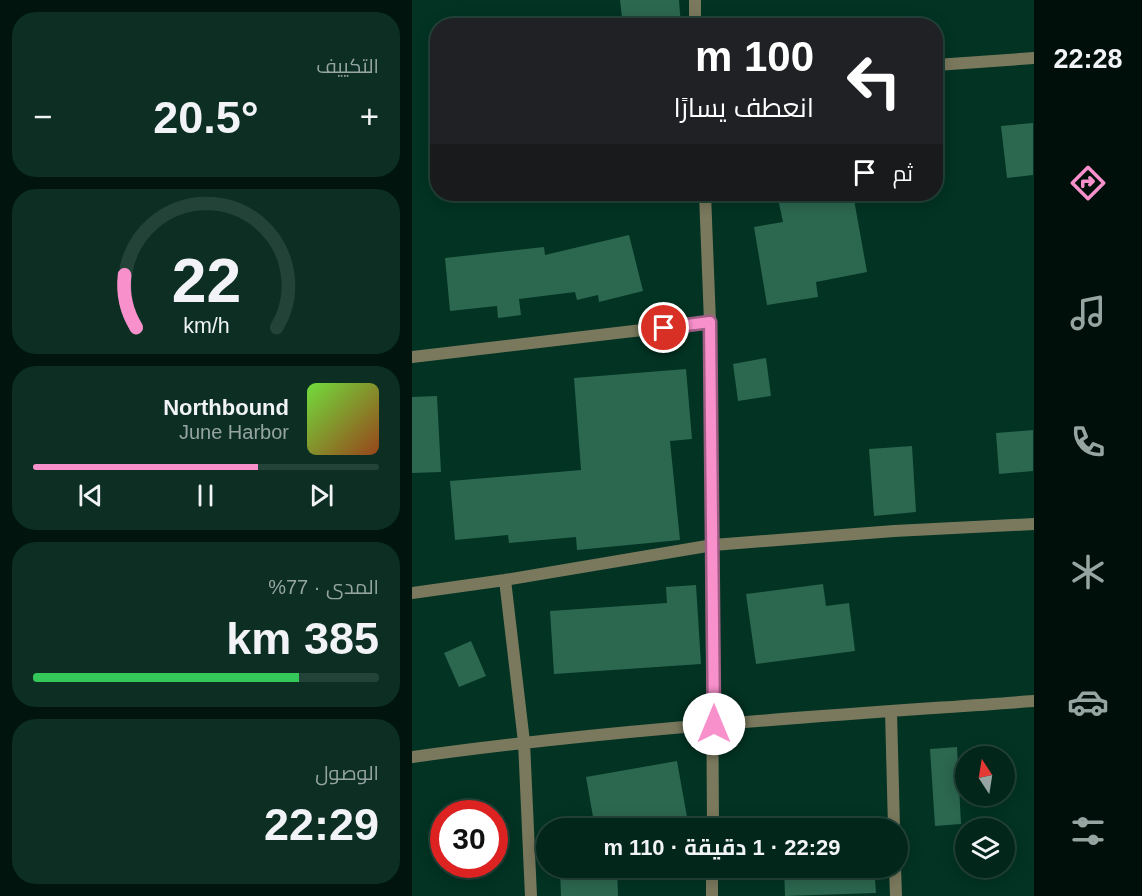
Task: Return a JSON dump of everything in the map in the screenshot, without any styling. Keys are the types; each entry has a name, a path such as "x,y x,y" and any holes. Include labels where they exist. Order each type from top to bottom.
{"street":[{"path":"695,0 695,18"},
{"path":"943,64 1033,58"},
{"path":"705,201 710,322 713,545 713,818"},
{"path":"412,357 710,322"},
{"path":"412,593 505,580 713,545 894,531 1033,524"},
{"path":"505,580 524,742 531,896"},
{"path":"412,757 524,742 714,724 1033,701"},
{"path":"890,711 894,818"},
{"path":"712,878 712,896"},
{"path":"895,878 896,896"}],"building":[{"path":"620,0 679,0 680,18 622,18"},
{"path":"1033,123 1033,175 1007,178 1001,126"},
{"path":"778,201 854,201 867,272 816,282 818,297 767,305 754,227 783,222"},
{"path":"629,235 643,291 599,302 598,295 577,300 575,292 519,299 521,315 498,318 497,306 450,311 445,258 544,247 545,255"},
{"path":"766,358 771,396 738,401 733,364"},
{"path":"686,369 692,439 670,441 680,540 577,550 576,537 509,543 508,535 455,540 450,481 581,470 574,378"},
{"path":"437,396 441,472 412,473 412,397"},
{"path":"1033,430 1033,471 999,474 996,433"},
{"path":"912,446 916,512 874,516 869,449"},
{"path":"823,584 826,606 849,603 855,651 756,664 746,594"},
{"path":"696,585 701,664 554,674 550,611 667,603 666,587"},
{"path":"471,641 486,676 459,687 444,653"},
{"path":"955,747 955,806 960,806 961,818 955,818 955,824 935,826 930,749"},
{"path":"677,761 687,818 593,818 586,777"},
{"path":"560,878 617,878 618,896 561,896"},
{"path":"784,878 875,878 876,893 785,896"}],"route":[{"path":"664,328 710,322 714,724"}]}
